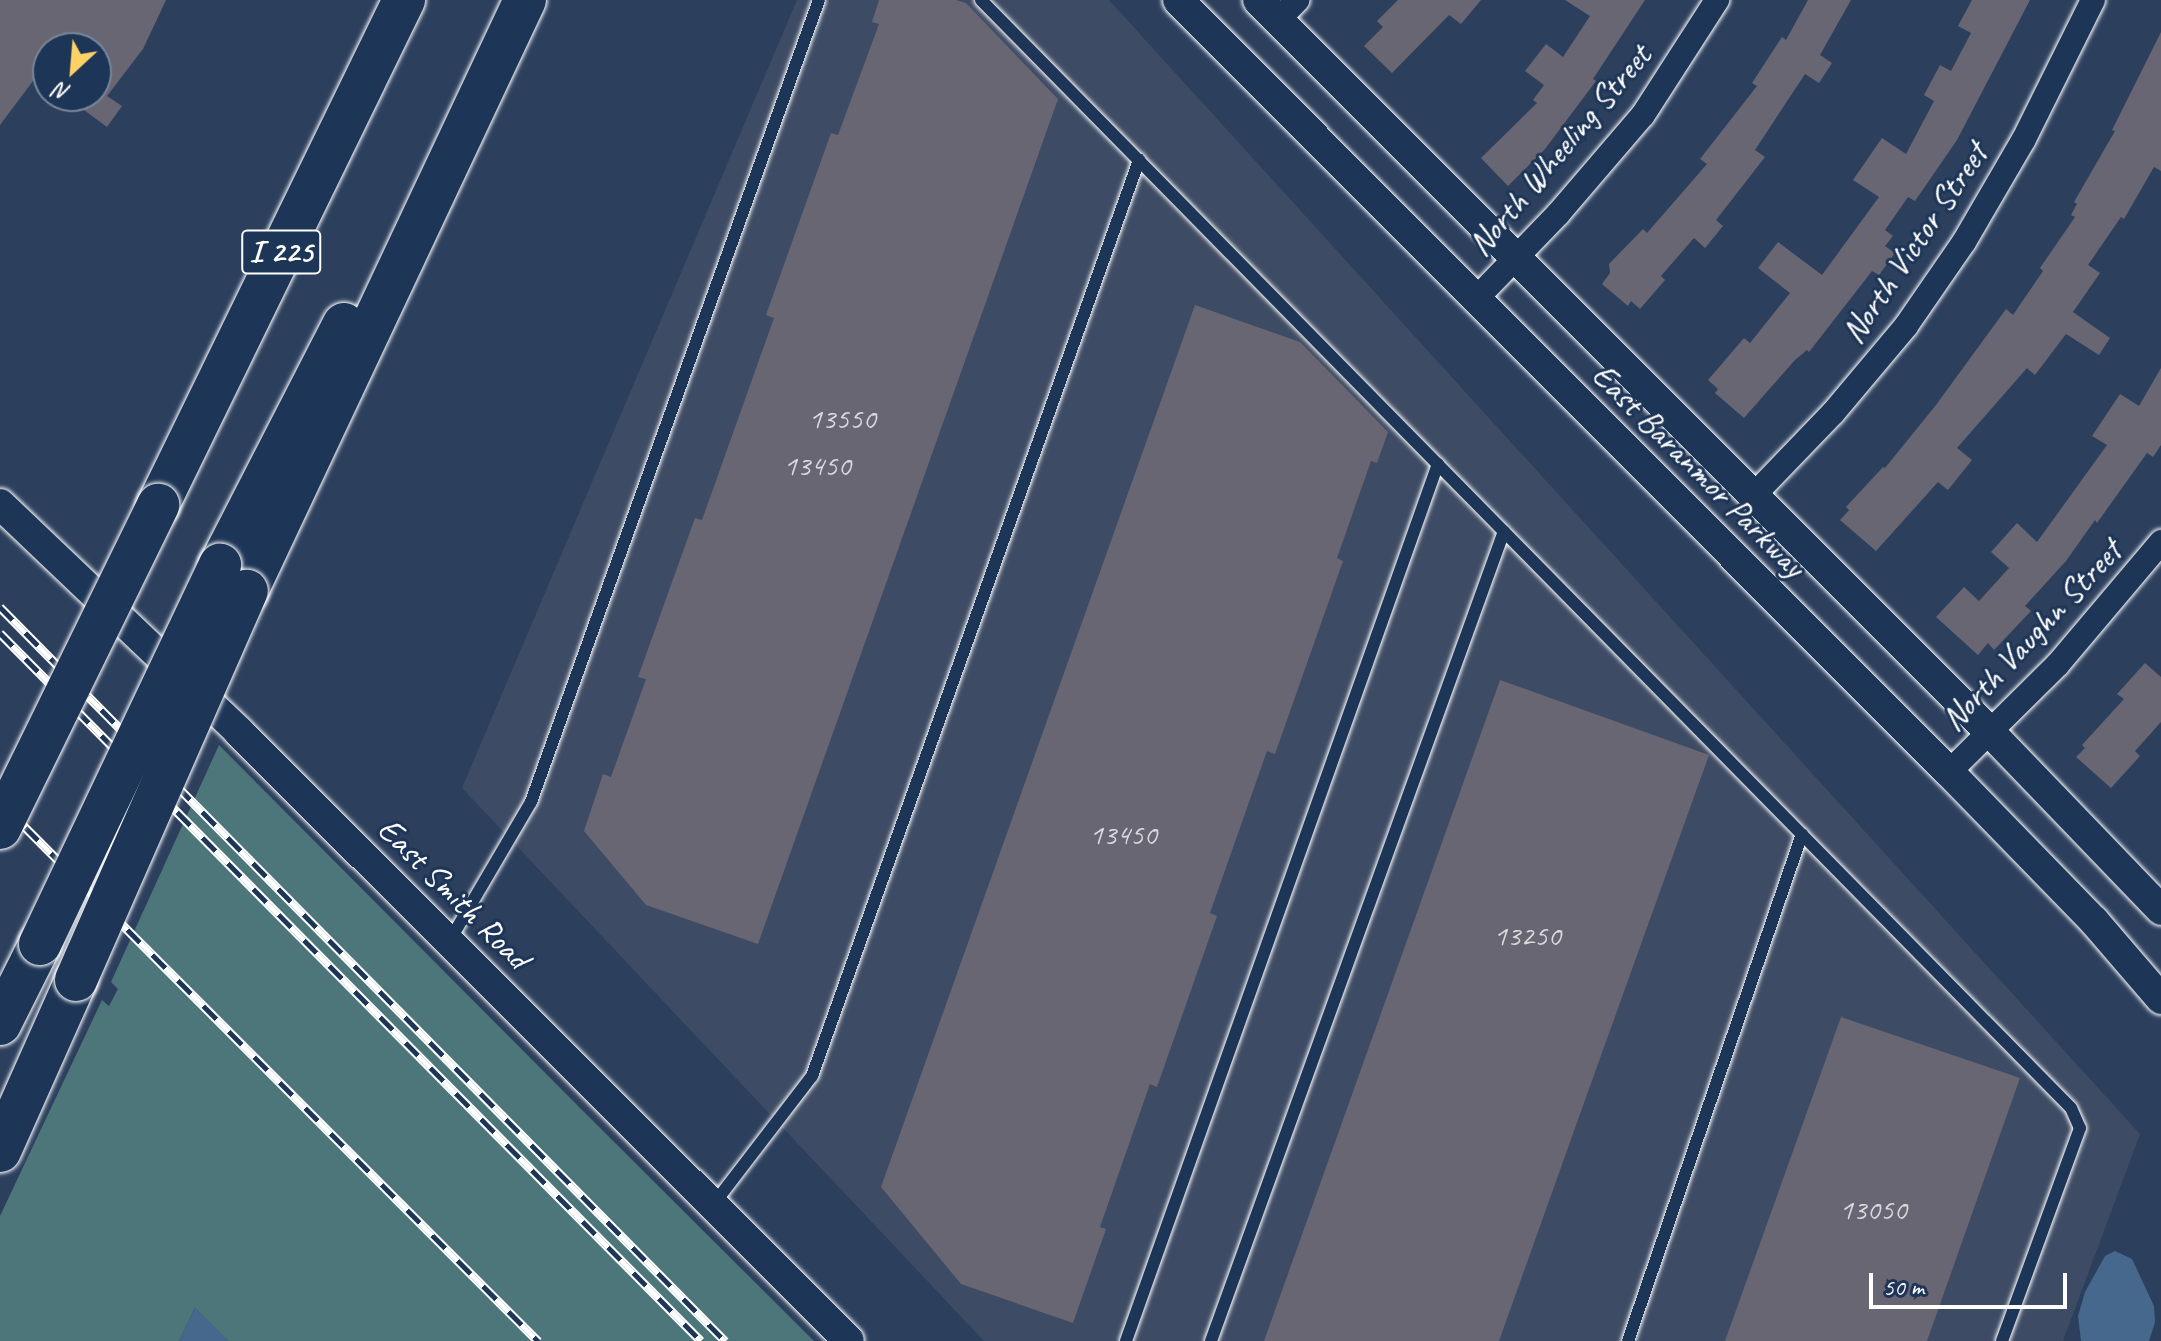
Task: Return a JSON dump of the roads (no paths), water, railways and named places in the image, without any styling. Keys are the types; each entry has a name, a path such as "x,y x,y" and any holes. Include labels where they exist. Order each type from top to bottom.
{"highway":[{"name":"I 225","path":"0,828 404,0"},
{"path":"0,1151 76,980 234,578 511,0"},
{"path":"0,1024 234,578 525,0"}],"street":[{"name":"East Baranmor Parkway","path":"1178,0 1949,772 2094,921 2161,999"},
{"name":"North Wheeling Street","path":"1475,300 1515,260 1643,115 1717,0"},
{"name":"North Victor Street","path":"1753,496 1833,413 1906,326 1964,242 2024,139 2093,0"},
{"name":"East Baranmor Parkway","path":"1278,7 1515,260 1990,732 2161,910"},
{"name":"East Smith Road","path":"0,504 238,731 849,1341"},
{"name":"North Vaughn Street","path":"1949,772 2058,664 2161,542"}],"lane":[{"path":"449,942 531,802 819,0"},
{"path":"981,0 2071,1108 2080,1128 2002,1341"},
{"path":"713,1205 812,1076 1139,160"},
{"path":"1126,1341 1438,464"},
{"path":"1211,1341 1504,531"},
{"path":"1628,1341 1802,834"}],"railway":[{"path":"0,607 725,1341"},
{"path":"0,633 701,1341"},
{"path":"0,802 538,1341"}]}
